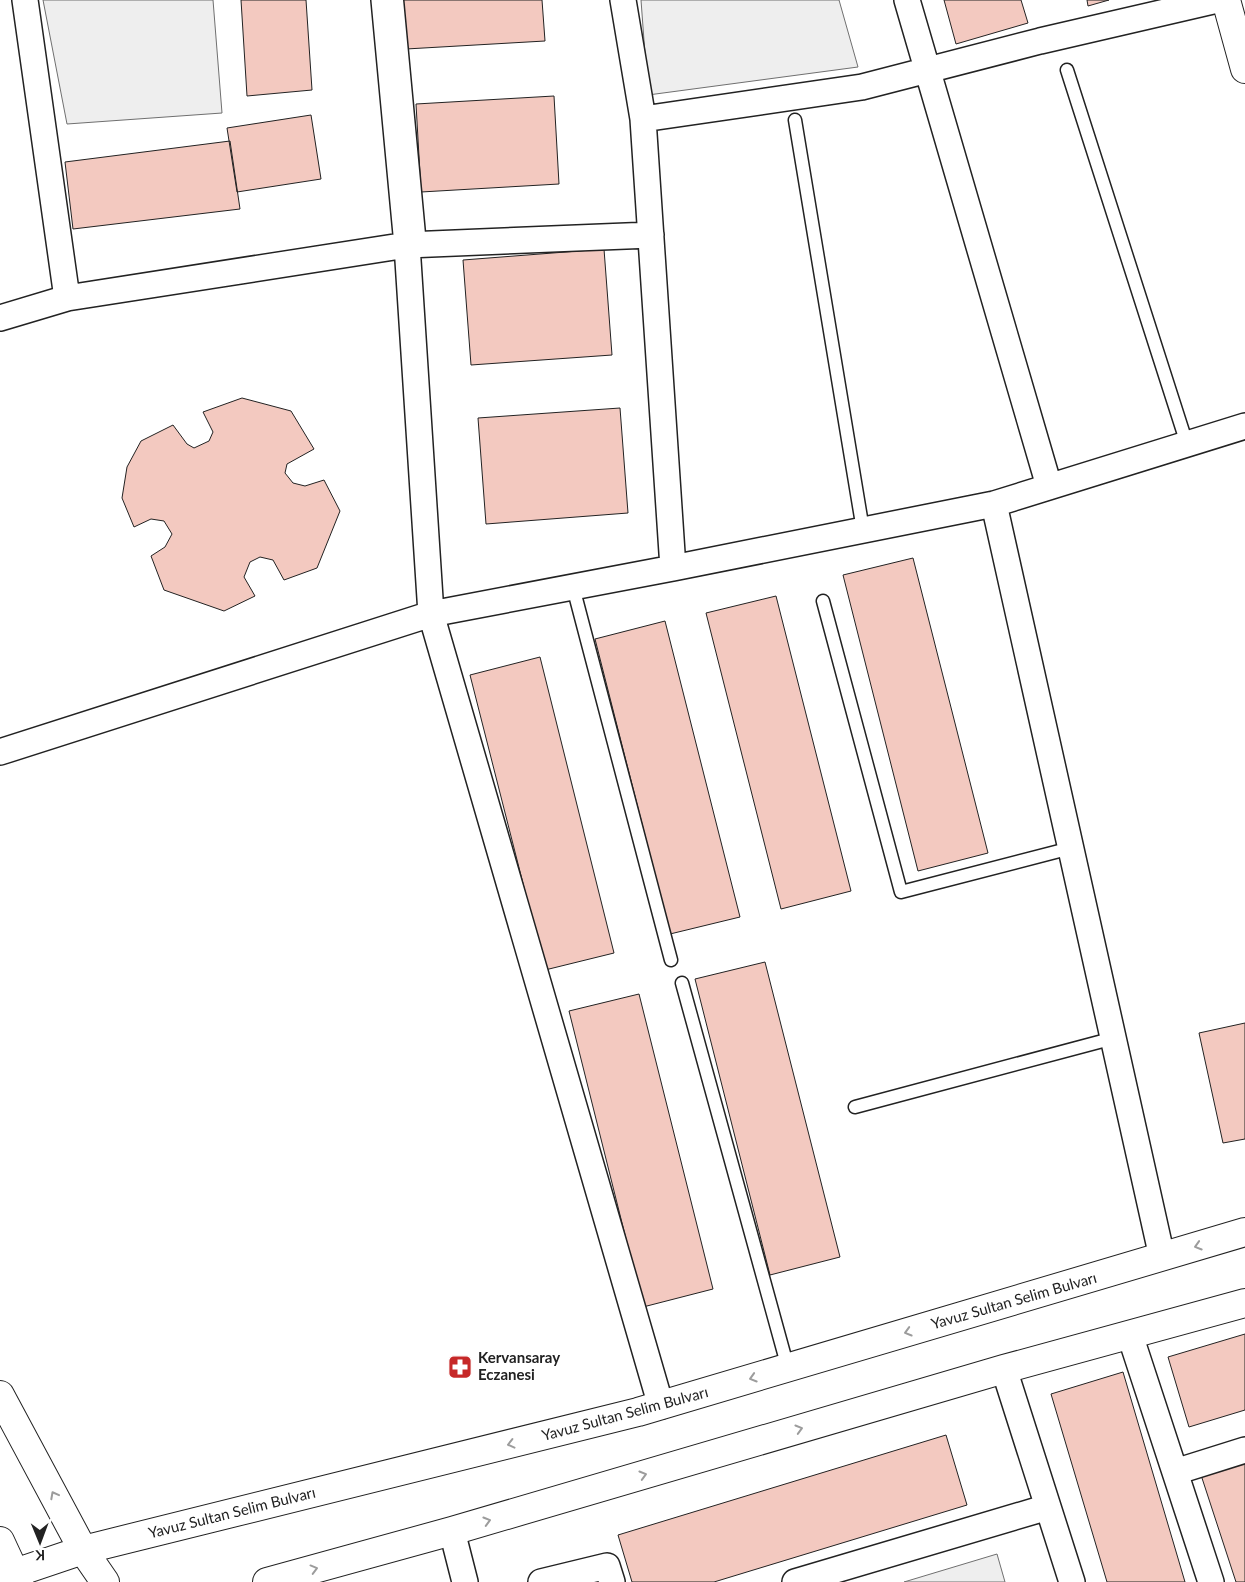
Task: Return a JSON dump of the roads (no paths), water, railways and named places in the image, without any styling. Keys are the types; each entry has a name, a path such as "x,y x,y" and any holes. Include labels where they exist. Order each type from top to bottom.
{"main road":[{"path":"1226,0 1245,69"},
{"name":"Yavuz Sultan Selim Bulvarı","path":"12,1578 83,1550 661,1406 1245,1232"},
{"path":"267,1582 452,1532 1004,1369 1245,1303"},
{"path":"0,1395 83,1550 105,1582"},
{"path":"0,1541 12,1578"}],"street":[{"path":"25,0 67,298"},
{"path":"384,0 413,245 431,614 661,1406"},
{"path":"623,0 642,118 673,568"},
{"path":"907,0 1049,486"},
{"path":"642,118 862,86 1040,41 1217,0"},
{"path":"0,318 67,298 413,245 651,235"},
{"path":"0,752 431,614 994,504 1245,426"},
{"path":"994,504 1162,1257"},
{"path":"1130,1335 1211,1582"},
{"path":"1004,1369 1072,1582"},
{"path":"1175,1472 1245,1450"},
{"path":"795,1582 1048,1507"},
{"path":"452,1532 465,1582"},
{"path":"541,1582 607,1566 612,1582"}],"lane":[{"path":"397,0 413,245"},
{"path":"1068,70 1187,444"},
{"path":"795,120 863,530"},
{"path":"572,587 671,960"},
{"path":"823,601 901,892 1071,848"},
{"path":"682,983 788,1368"},
{"path":"855,1108 1114,1038"}],"place":[{"name":"Kervansaray Eczanesi","path":"460,1367"}]}
